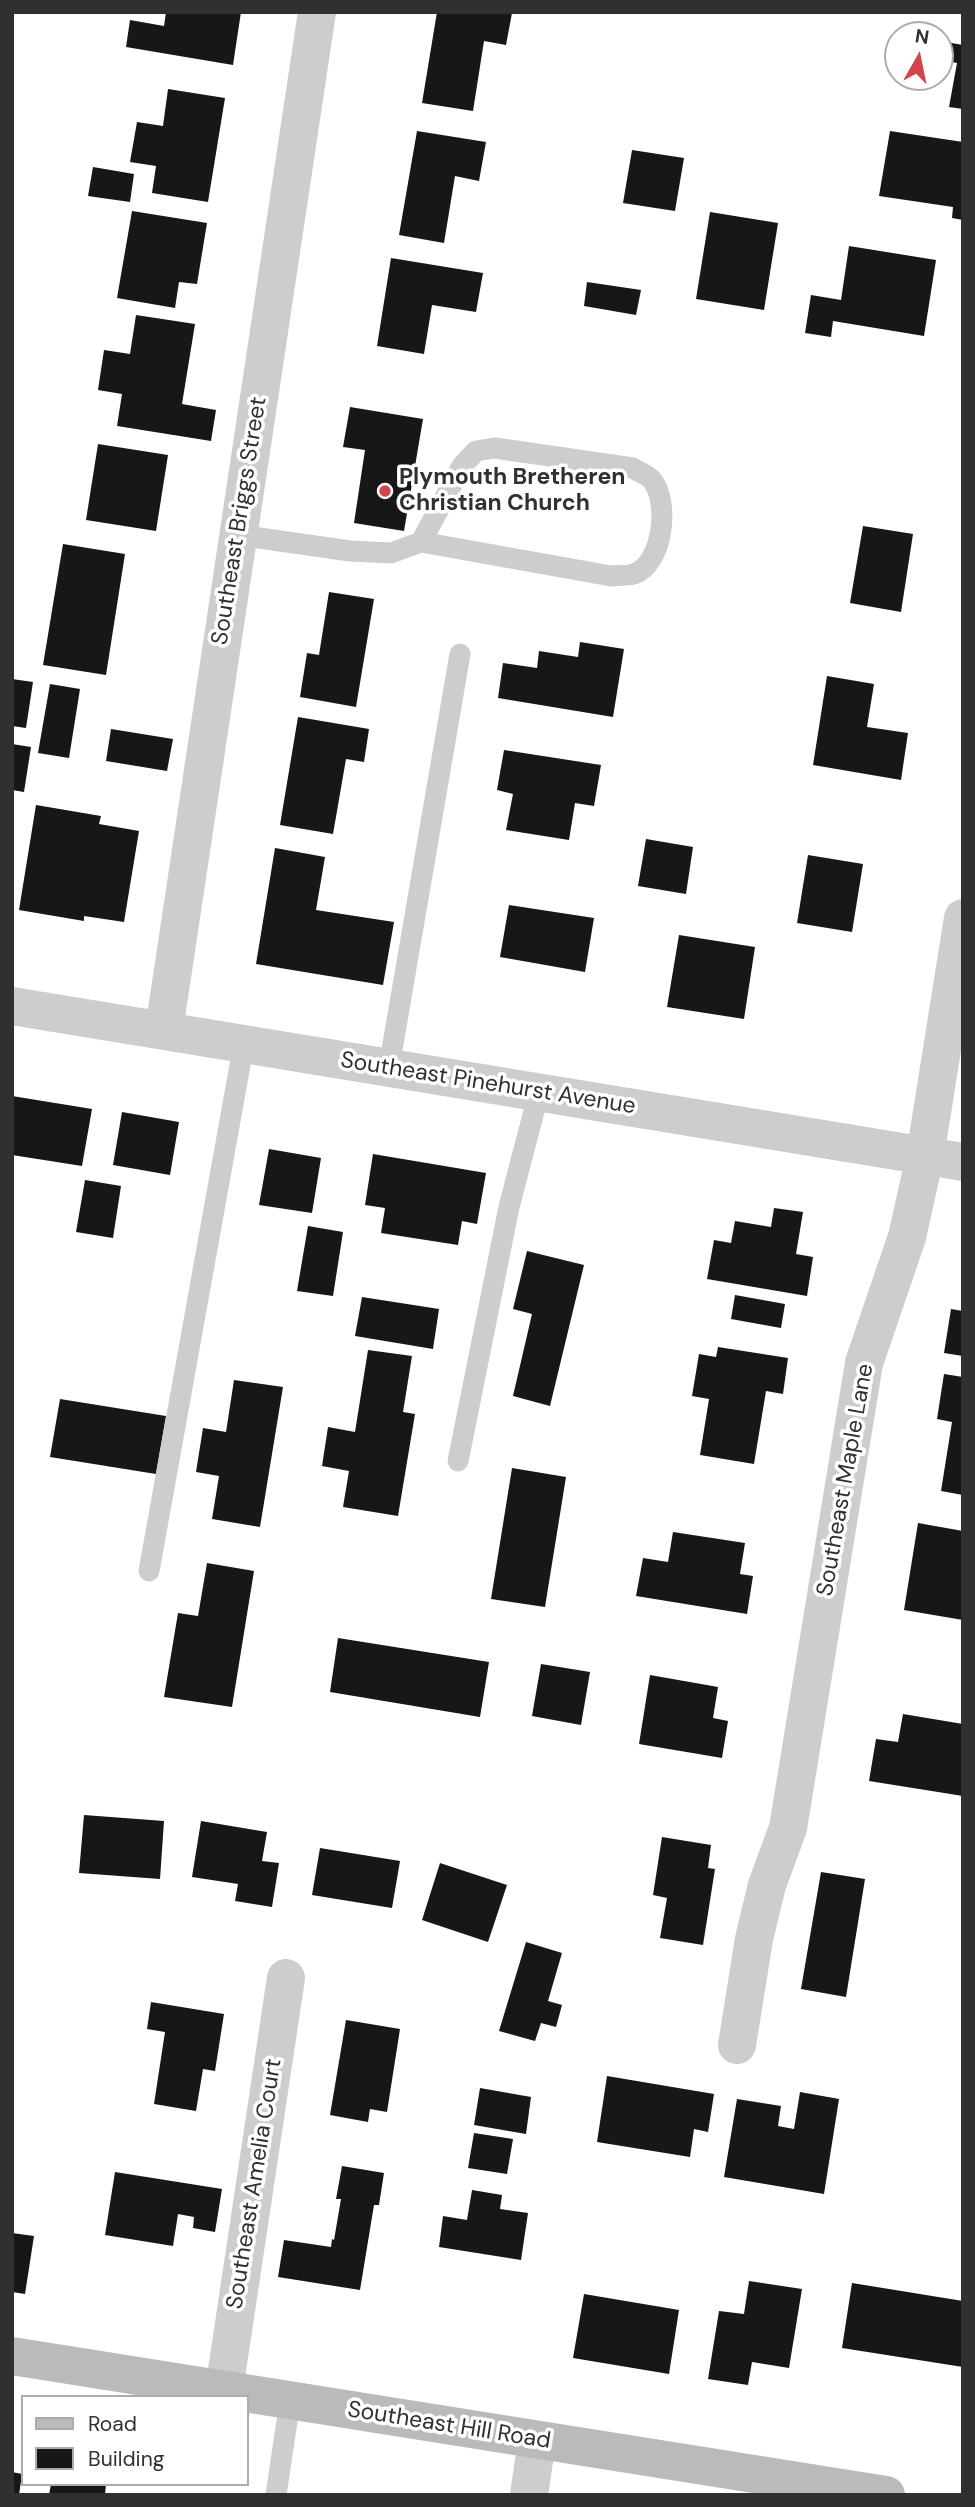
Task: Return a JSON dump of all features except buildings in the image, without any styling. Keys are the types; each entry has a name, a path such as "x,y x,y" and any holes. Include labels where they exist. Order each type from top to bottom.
{"street":[{"name":"Southeast Briggs Street","path":"164,1030 317,12"},
{"name":"Southeast Maple Lane","path":"737,2045 754,1939 767,1885 788,1828 864,1363 907,1237 925,1156 963,918"},
{"name":"Southeast Pinehurst Avenue","path":"12,1006 963,1162"},
{"name":"Southeast Amelia Court","path":"224,2390 286,1978"},
{"name":"Southeast Hill Road","path":"12,2356 886,2495"},
{"path":"528,2495 537,2440"}],"lane":[{"path":"238,536 350,551 391,553 421,542 611,576 635,573 650,563 660,536 662,504 652,480 633,468 495,448 476,452 462,466 421,542"},
{"path":"389,1067 460,654"},
{"path":"149,1571 244,1043"},
{"path":"458,1461 509,1207 538,1092"},
{"path":"276,2495 290,2401"}],"place":[{"name":"Plymouth Bretheren Christian Church","path":"385,491"}]}
